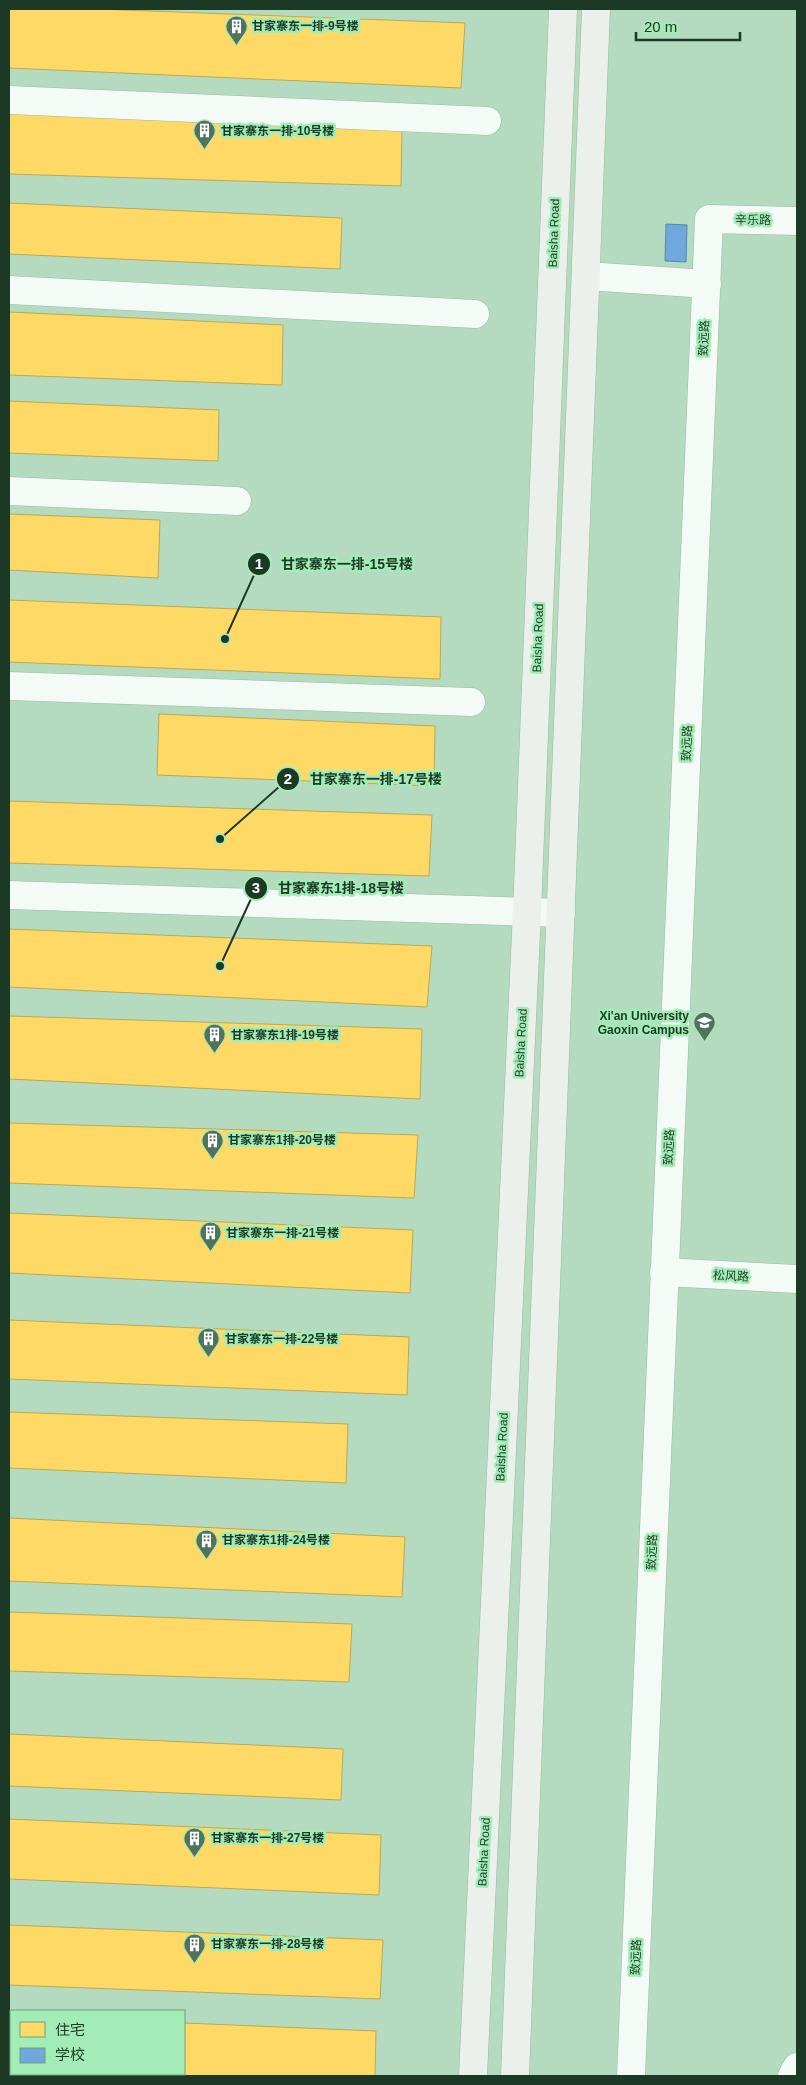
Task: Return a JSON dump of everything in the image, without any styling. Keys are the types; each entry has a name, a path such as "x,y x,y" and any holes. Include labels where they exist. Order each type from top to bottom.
{"street":[{"name":"Baisha Road","path":"473,2076 527,911 563,9"},
{"path":"515,2076 596,9"},
{"path":"9,100 487,121"},
{"name":"辛乐路","path":"709,219 797,221"},
{"name":"致远路","path":"631,2076 709,219"},
{"path":"586,276 707,284"},
{"path":"9,290 475,314"},
{"path":"9,491 237,501"},
{"path":"9,686 471,702"},
{"path":"9,894 561,912"},
{"name":"松风路","path":"664,1272 797,1279"},
{"path":"792,2076 797,2067"}],"building: 住宅":[{"name":"甘家寨东一排-9号楼","path":"9,9 97,9 465,23 461,88 9,68"},
{"name":"甘家寨东一排-10号楼","path":"9,109 402,126 401,186 9,174"},
{"path":"9,203 342,218 340,269 9,254"},
{"path":"9,312 283,325 282,385 9,375"},
{"path":"9,401 219,410 218,461 9,453"},
{"path":"9,514 160,520 158,578 9,570"},
{"path":"9,600 441,617 440,679 9,662"},
{"path":"159,714 435,726 434,786 157,775"},
{"path":"9,801 432,815 429,876 9,863"},
{"path":"9,929 432,946 427,1007 9,987"},
{"name":"甘家寨东1排-19号楼","path":"9,1016 422,1029 420,1099 9,1079"},
{"name":"甘家寨东1排-20号楼","path":"9,1123 418,1135 414,1198 9,1183"},
{"name":"甘家寨东一排-21号楼","path":"9,1213 413,1230 410,1293 9,1273"},
{"name":"甘家寨东一排-22号楼","path":"9,1320 409,1337 407,1395 9,1379"},
{"path":"9,1412 348,1424 346,1483 9,1468"},
{"name":"甘家寨东1排-24号楼","path":"9,1518 405,1537 402,1597 9,1581"},
{"path":"9,1612 352,1624 349,1682 9,1671"},
{"path":"9,1734 343,1749 341,1800 9,1786"},
{"name":"甘家寨东一排-27号楼","path":"9,1819 381,1835 379,1895 9,1879"},
{"name":"甘家寨东一排-28号楼","path":"9,1925 383,1940 380,1999 9,1985"},
{"path":"9,2016 10,2075 185,2075 185,2023 376,2031 375,2076 9,2075"}],"building: 学校":[{"path":"666,224 687,225 686,262 665,261"}],"place":[{"name":"甘家寨东一排-9号楼","path":"236,45"},
{"name":"甘家寨东一排-10号楼","path":"205,150"},
{"name":"甘家寨东一排-15号楼","path":"225,639"},
{"name":"甘家寨东一排-17号楼","path":"220,839"},
{"name":"甘家寨东1排-18号楼","path":"220,966"},
{"name":"Xi'an University Gaoxin Campus","path":"705,1042"},
{"name":"甘家寨东1排-19号楼","path":"215,1054"},
{"name":"甘家寨东1排-20号楼","path":"212,1159"},
{"name":"甘家寨东一排-21号楼","path":"210,1252"},
{"name":"甘家寨东一排-22号楼","path":"209,1358"},
{"name":"甘家寨东1排-24号楼","path":"206,1559"},
{"name":"甘家寨东一排-27号楼","path":"195,1857"},
{"name":"甘家寨东一排-28号楼","path":"195,1963"}]}
